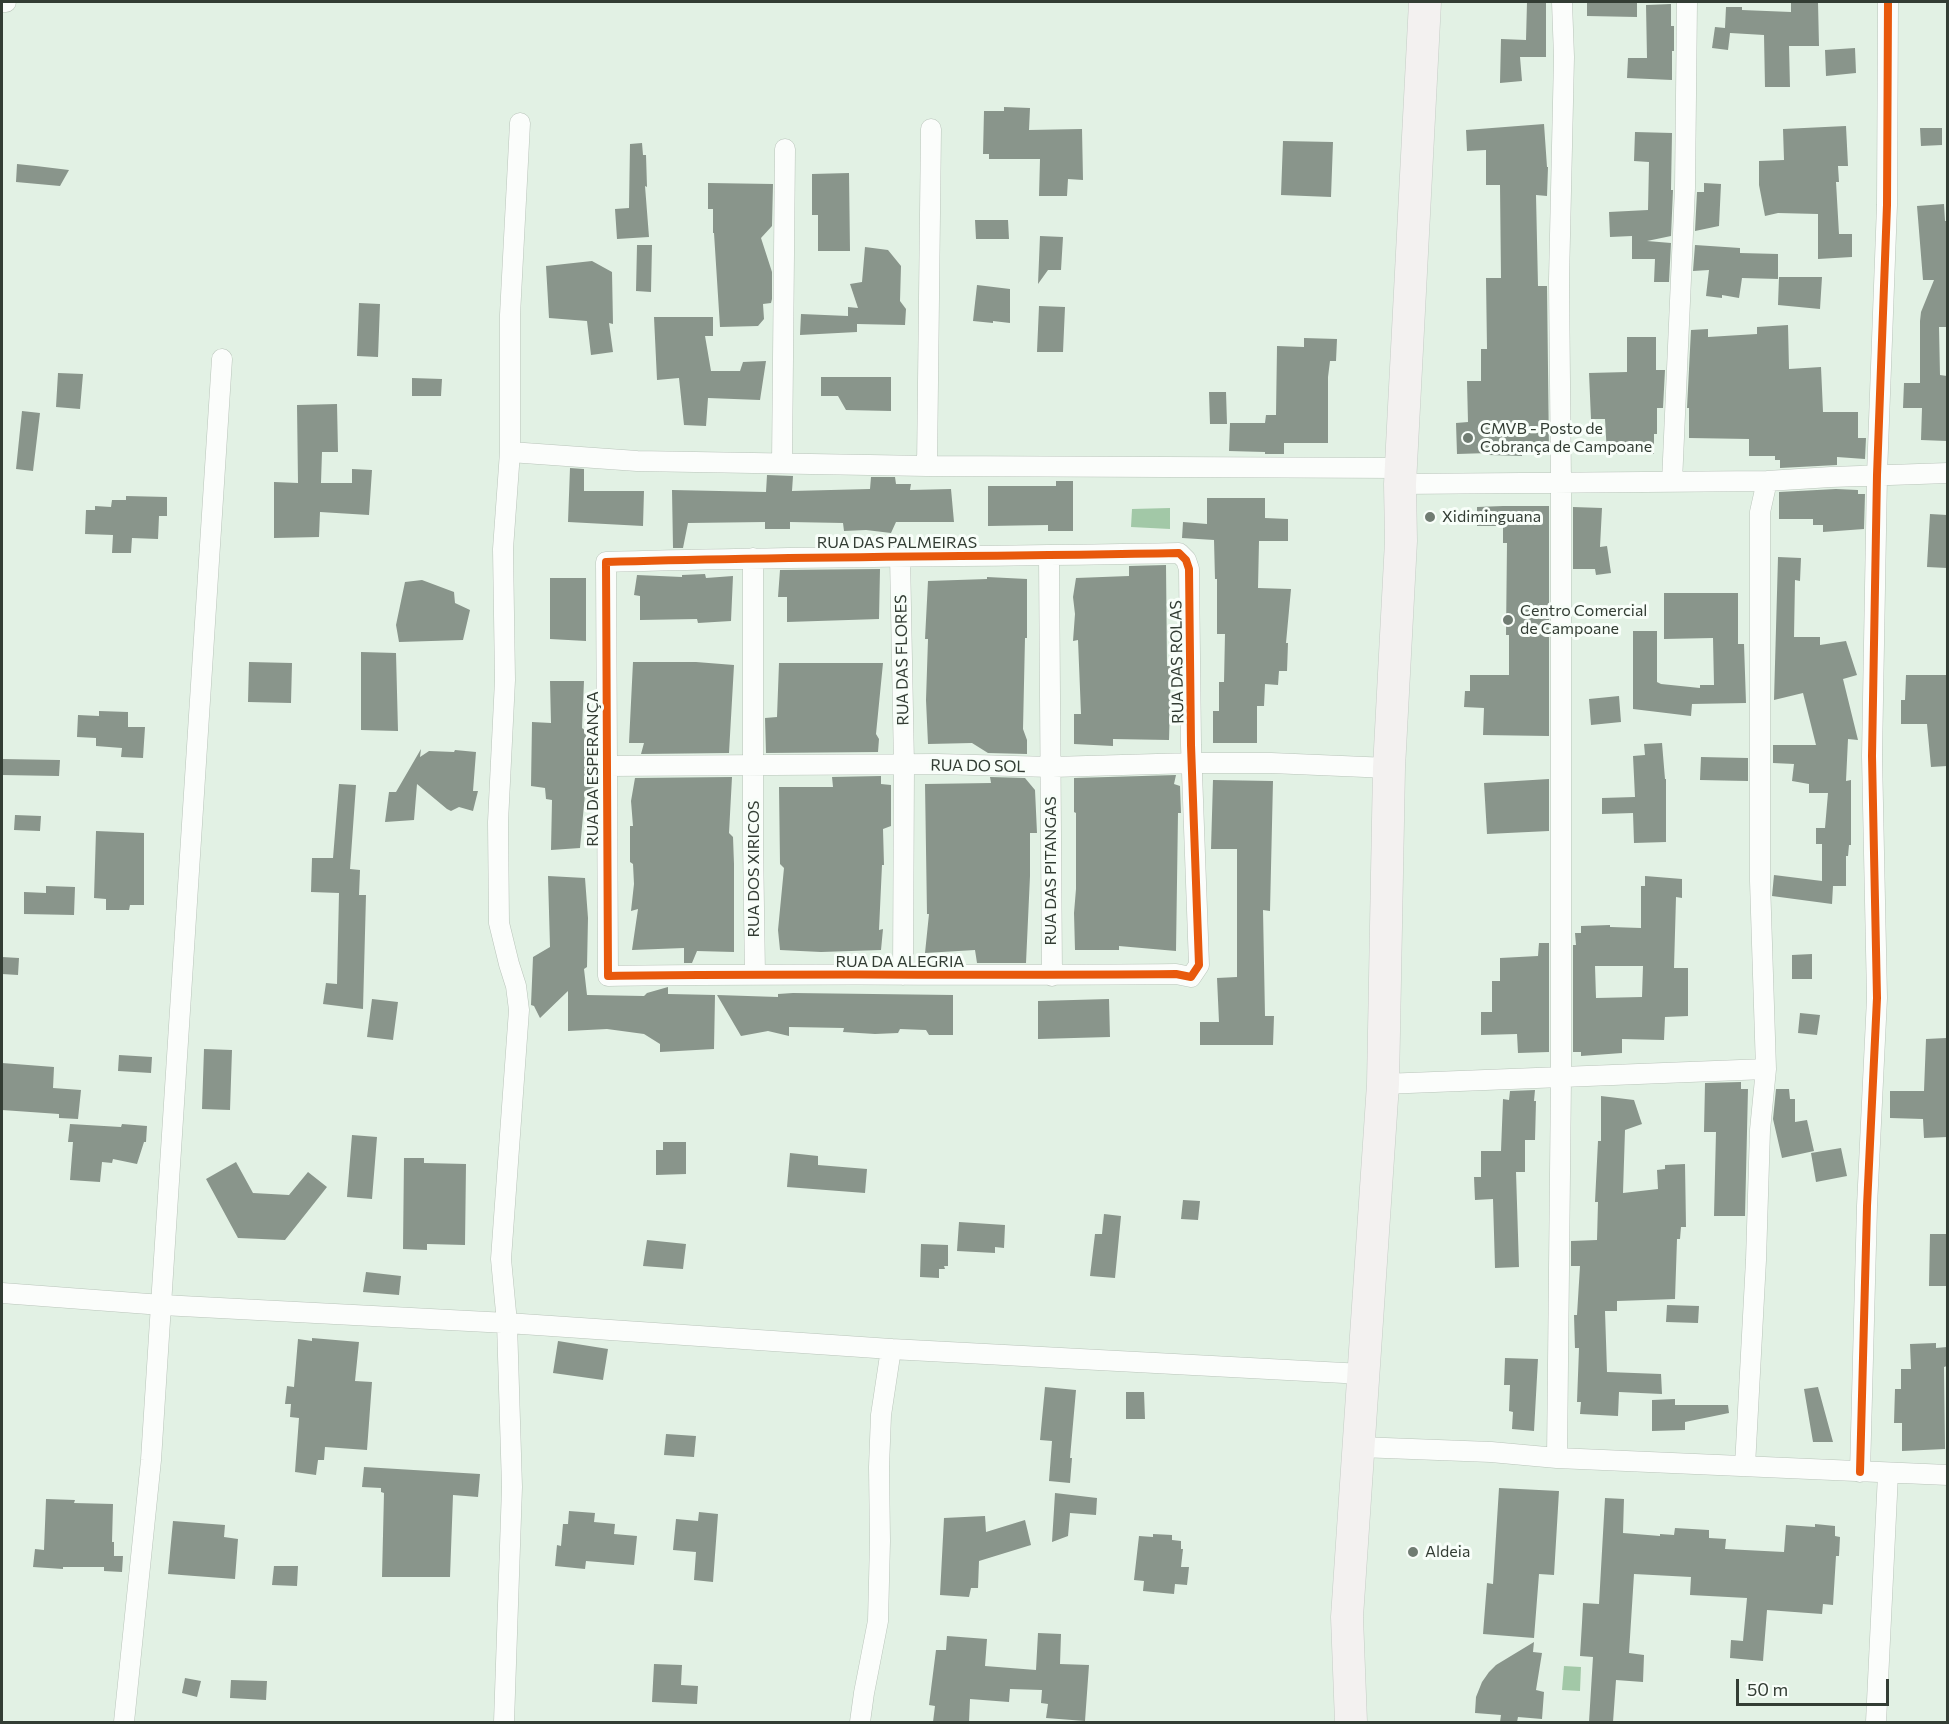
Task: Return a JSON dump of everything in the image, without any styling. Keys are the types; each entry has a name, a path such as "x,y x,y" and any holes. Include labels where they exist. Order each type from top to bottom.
{"main road":[{"path":"1351,1722 1347,1617 1383,1084 1389,768 1425,2"}],"street":[{"path":"1557,1458 1562,484 1559,280 1564,57 1562,2"},
{"path":"1672,482 1685,188 1687,2"},
{"path":"1860,1472 1867,1206 1877,998 1872,756 1877,475 1887,205 1888,2"},
{"path":"504,1722 512,1487 507,1323 501,1259 519,1010 516,986 499,923 498,822 505,680 503,549 510,452 510,315 520,123"},
{"path":"927,466 931,129"},
{"path":"782,462 784,149"},
{"path":"124,1722 151,1460 222,359"},
{"path":"510,452 637,461 927,466 1108,466 1562,484 1767,481 1947,473"},
{"path":"1745,1466 1756,1260 1760,1130 1766,1069 1760,881 1760,512 1767,481"},
{"name":"RUA DAS PALMEIRAS","path":"606,562 1179,553 1186,560"},
{"name":"RUA DAS FLORES","path":"900,556 904,765 903,975"},
{"name":"RUA DAS PITANGAS","path":"1049,556 1052,976"},
{"name":"RUA DOS XIRICOS","path":"753,558 755,974"},
{"name":"RUA DAS ROLAS","path":"1186,560 1190,569 1192,763 1199,965 1191,977"},
{"name":"RUA DA ESPERANÇA","path":"606,562 608,976"},
{"name":"RUA DO SOL","path":"607,766 1052,767 1271,763 1389,768"},
{"name":"RUA DA ALEGRIA","path":"608,976 1176,974 1191,977"},
{"path":"1383,1084 1766,1069"},
{"path":"2,1293 162,1305 507,1323 891,1349 1363,1374"},
{"path":"861,1722 864,1693 878,1621 881,1414 891,1349"},
{"path":"1359,1447 1888,1474 1947,1475"},
{"path":"1876,1722 1888,1474"}],"shaded area":[{"path":"1170,508 1170,529 1131,527 1132,509"},
{"path":"1564,1666 1581,1667 1580,1691 1562,1690"}],"building":[{"path":"1527,2 1546,2 1546,57 1520,57 1522,81 1500,83 1501,39 1526,40"},
{"path":"1587,2 1637,2 1637,17 1587,16"},
{"path":"1791,2 1818,2 1819,46 1789,46 1790,87 1765,87 1764,35 1730,33 1728,50 1712,48 1715,27 1725,28 1726,7 1791,12"},
{"path":"1671,4 1671,26 1674,26 1672,80 1627,78 1628,58 1647,58 1646,5"},
{"path":"1855,48 1856,73 1826,76 1825,50"},
{"path":"1004,107 1030,108 1029,130 1082,129 1083,180 1068,179 1067,196 1039,196 1040,159 989,159 989,154 983,154 984,111 1004,111"},
{"path":"1544,124 1548,167 1547,196 1536,195 1538,286 1547,286 1549,451 1542,451 1541,454 1522,454 1522,456 1489,455 1489,453 1457,454 1456,423 1468,422 1467,381 1481,381 1481,349 1487,349 1486,278 1501,278 1500,185 1486,185 1486,150 1467,151 1466,130"},
{"path":"1846,126 1848,166 1838,166 1839,182 1836,182 1839,234 1852,234 1852,257 1818,259 1818,214 1778,213 1765,216 1759,185 1759,161 1784,160 1783,129"},
{"path":"1920,128 1942,128 1942,145 1921,146"},
{"path":"1635,132 1672,133 1671,236 1647,241 1671,243 1669,282 1654,282 1655,259 1632,259 1632,236 1610,237 1609,212 1648,210 1649,162 1634,161"},
{"path":"1283,141 1333,142 1331,197 1281,195"},
{"path":"642,143 643,155 646,155 647,187 645,186 649,237 617,239 615,209 629,208 630,144"},
{"path":"17,164 69,170 60,186 16,182"},
{"path":"849,173 850,251 818,251 818,215 812,215 812,174"},
{"path":"708,183 773,184 772,226 761,238 772,272 772,299 771,303 763,304 764,319 758,326 720,327 713,209 708,209"},
{"path":"1704,183 1721,184 1719,226 1695,231 1697,192 1704,192"},
{"path":"1944,204 1945,221 1947,221 1947,327 1939,327 1940,375 1947,376 1947,441 1921,440 1922,408 1903,408 1904,383 1920,383 1921,312 1934,280 1923,280 1917,206"},
{"path":"975,220 1008,220 1009,239 976,239"},
{"path":"1040,236 1063,237 1061,270 1048,270 1038,284"},
{"path":"637,245 652,245 651,292 636,291"},
{"path":"1695,245 1740,248 1740,253 1778,254 1778,279 1742,278 1739,298 1722,295 1722,298 1706,296 1709,270 1693,271"},
{"path":"865,247 888,250 901,266 900,301 906,309 905,325 857,324 857,332 800,335 801,314 848,316 848,307 858,308 850,284 862,282"},
{"path":"592,261 612,272 613,324 609,323 613,352 591,355 587,321 549,318 546,266"},
{"path":"1779,277 1822,277 1820,309 1778,305"},
{"path":"977,285 1010,289 1010,323 973,321"},
{"path":"359,303 380,304 378,357 357,356"},
{"path":"1039,306 1065,307 1063,352 1037,352"},
{"path":"654,317 713,317 713,336 705,336 711,371 740,371 743,362 766,361 760,400 708,398 706,426 684,425 679,378 657,380"},
{"path":"1788,325 1789,369 1821,367 1823,412 1858,412 1858,438 1866,438 1865,459 1837,457 1837,465 1780,468 1780,460 1775,460 1775,456 1749,456 1749,439 1689,438 1689,408 1687,408 1691,330 1708,329 1708,337 1757,334 1757,327"},
{"path":"1627,337 1656,337 1656,370 1665,370 1663,408 1657,408 1654,454 1607,454 1605,419 1591,419 1589,373 1627,372"},
{"path":"1304,338 1337,339 1336,361 1330,361 1328,377 1328,443 1284,443 1284,454 1229,451 1230,423 1265,423 1266,415 1276,415 1277,346 1304,347"},
{"path":"58,373 83,374 80,409 56,407"},
{"path":"821,377 891,377 891,411 846,410 838,396 821,396"},
{"path":"412,378 442,379 441,396 412,396"},
{"path":"1209,392 1226,392 1227,424 1210,424"},
{"path":"337,404 338,452 322,452 321,483 352,483 352,469 372,470 369,515 320,512 319,537 274,538 274,482 298,483 297,405"},
{"path":"22,411 40,413 33,471 16,469"},
{"path":"570,468 584,469 584,491 644,491 643,526 568,522"},
{"path":"767,475 793,476 792,491 870,489 871,477 895,477 896,484 911,484 910,490 951,489 954,522 896,522 891,533 866,530 844,531 843,523 790,522 790,529 765,529 765,522 688,523 683,548 673,548 672,490 766,492"},
{"path":"1056,481 1073,481 1073,531 1048,531 1048,525 988,526 988,486 1056,486"},
{"path":"1858,490 1858,494 1865,494 1864,529 1823,532 1823,525 1813,525 1813,519 1779,519 1779,492"},
{"path":"126,496 167,497 167,516 159,516 158,539 132,538 131,553 112,553 113,535 85,534 86,510 95,510 95,506 111,507 112,500 126,500"},
{"path":"1207,498 1265,498 1265,518 1288,519 1288,541 1259,541 1258,588 1291,589 1286,643 1288,643 1287,671 1279,671 1278,685 1265,684 1264,706 1257,706 1257,743 1213,743 1213,711 1219,711 1219,682 1224,682 1225,634 1217,634 1214,540 1182,538 1183,522 1207,524"},
{"path":"1549,506 1549,736 1483,735 1484,708 1464,707 1465,691 1470,691 1470,675 1509,675 1509,635 1506,635 1507,543 1503,543 1503,526 1477,526 1477,507"},
{"path":"1573,507 1602,508 1600,547 1607,546 1611,573 1596,575 1595,569 1573,569"},
{"path":"1930,514 1947,515 1947,568 1927,567"},
{"path":"1778,557 1801,558 1800,581 1795,580 1794,637 1820,637 1820,645 1846,641 1857,675 1843,679 1858,740 1848,739 1846,781 1851,780 1851,845 1849,845 1848,856 1846,856 1846,886 1833,886 1832,904 1772,896 1774,875 1822,881 1822,844 1816,844 1816,828 1825,828 1828,793 1809,793 1809,784 1792,781 1794,764 1773,763 1773,745 1816,745 1803,693 1774,700"},
{"path":"1166,565 1167,666 1171,666 1169,740 1113,739 1113,746 1074,744 1074,714 1081,714 1078,640 1073,641 1075,614 1073,597 1076,578 1129,576 1129,566"},
{"path":"880,569 879,619 787,622 787,597 778,597 780,570"},
{"path":"705,574 706,578 733,576 731,621 698,623 697,619 640,620 640,596 634,595 637,575 682,577 682,575"},
{"path":"987,577 1027,579 1023,729 1027,740 1027,754 988,753 972,743 928,744 926,700 928,639 925,639 928,581 987,579"},
{"path":"550,578 586,578 586,641 550,639"},
{"path":"422,580 454,592 455,603 470,610 463,640 399,642 396,625 405,582"},
{"path":"1664,593 1738,593 1738,644 1744,644 1746,703 1692,704 1691,716 1633,709 1633,631 1657,631 1657,682 1700,688 1700,685 1714,685 1713,638 1664,639"},
{"path":"361,652 396,653 398,731 361,730"},
{"path":"249,662 292,663 291,703 248,702"},
{"path":"633,662 696,662 734,665 729,753 641,754 644,743 629,743"},
{"path":"779,663 883,663 876,734 879,739 878,752 766,753 765,718 777,717"},
{"path":"1906,675 1947,675 1947,766 1931,767 1927,724 1901,724 1901,700 1905,700"},
{"path":"550,681 584,681 582,728 586,731 586,749 595,749 595,795 585,794 580,848 551,850 552,800 546,799 545,788 531,786 532,722 551,723"},
{"path":"1619,696 1621,722 1591,725 1589,699"},
{"path":"99,711 128,712 128,727 145,727 143,758 121,757 122,748 96,746 96,738 77,737 78,715 99,716"},
{"path":"1662,743 1666,779 1666,842 1634,843 1633,813 1602,814 1602,798 1635,797 1633,756 1645,755 1644,744"},
{"path":"421,749 420,757 429,751 476,752 473,791 478,791 473,811 459,807 451,811 417,784 414,820 385,822 389,792 396,792"},
{"path":"1701,757 1748,758 1748,781 1700,780"},
{"path":"2,759 60,760 59,776 2,775"},
{"path":"1176,775 1174,784 1180,786 1181,813 1178,813 1176,951 1119,946 1119,950 1075,950 1074,778"},
{"path":"881,776 881,784 891,785 891,826 883,829 884,865 882,865 879,930 883,929 881,950 821,952 780,950 778,930 784,868 780,864 779,787 833,787 832,777"},
{"path":"732,777 729,833 733,837 734,952 697,951 692,963 684,963 684,948 632,950 638,909 631,911 634,884 633,864 630,862 630,826 633,826 631,801 635,778"},
{"path":"990,777 1025,778 1035,790 1037,833 1030,833 1026,963 977,963 975,950 925,953 929,914 927,914 925,784 991,783"},
{"path":"1549,779 1549,831 1487,834 1484,783"},
{"path":"1213,780 1273,781 1270,911 1263,910 1265,1016 1274,1016 1273,1045 1200,1045 1200,1022 1219,1022 1217,978 1237,977 1237,849 1211,849"},
{"path":"339,784 356,785 350,869 360,870 359,895 366,895 363,1009 323,1004 326,983 337,984 339,893 311,892 312,858 333,858"},
{"path":"15,815 41,816 40,831 14,830"},
{"path":"96,831 144,833 144,905 130,905 129,910 106,910 106,899 94,898"},
{"path":"548,876 585,878 588,918 587,967 584,969 587,995 644,996 668,987 668,994 715,995 714,1049 660,1052 660,1044 644,1034 607,1029 568,1031 568,991 540,1018 534,1006 531,1005 533,957 550,947"},
{"path":"1645,876 1682,879 1682,898 1676,897 1674,968 1688,968 1688,1016 1665,1017 1664,1040 1622,1039 1622,1053 1581,1056 1581,1052 1573,1052 1575,933 1581,933 1581,926 1610,925 1610,927 1641,928 1641,886 1645,886","holes":["1595,966 1643,966 1642,997 1596,998"]},
{"path":"46,886 75,887 74,915 24,914 24,892 46,893"},
{"path":"1539,943 1549,943 1549,1052 1518,1053 1517,1034 1481,1035 1481,1012 1492,1012 1492,981 1500,981 1500,958 1538,956"},
{"path":"1812,954 1812,979 1792,979 1792,955"},
{"path":"2,957 19,958 18,975 2,974"},
{"path":"778,994 953,995 953,1035 929,1035 926,1030 900,1029 898,1033 875,1034 843,1032 844,1028 789,1027 789,1036 768,1031 741,1036 717,995 778,997"},
{"path":"372,999 398,1002 393,1040 367,1037"},
{"path":"1109,999 1110,1037 1038,1039 1038,1001"},
{"path":"1800,1013 1820,1015 1817,1035 1798,1033"},
{"path":"1946,1038 1947,1137 1924,1138 1923,1119 1890,1118 1890,1091 1924,1091 1926,1039"},
{"path":"204,1049 232,1050 230,1110 202,1109"},
{"path":"119,1055 152,1057 151,1073 118,1071"},
{"path":"2,1063 54,1067 53,1088 81,1090 78,1119 59,1118 59,1114 2,1110"},
{"path":"1741,1082 1741,1089 1748,1089 1745,1216 1714,1216 1716,1132 1704,1132 1705,1083"},
{"path":"1776,1089 1789,1089 1790,1099 1795,1099 1795,1122 1807,1120 1814,1151 1782,1158 1773,1119"},
{"path":"1535,1090 1535,1140 1525,1140 1525,1172 1516,1172 1519,1267 1495,1268 1493,1199 1475,1200 1474,1177 1481,1177 1481,1151 1501,1151 1503,1099 1509,1100 1510,1091"},
{"path":"1601,1096 1634,1100 1642,1124 1625,1130 1623,1193 1658,1189 1657,1170 1665,1169 1665,1165 1685,1164 1686,1227 1681,1227 1680,1239 1677,1239 1675,1299 1617,1301 1617,1311 1605,1311 1607,1372 1661,1374 1662,1394 1619,1392 1618,1416 1580,1414 1581,1402 1577,1402 1579,1348 1575,1348 1574,1315 1577,1315 1580,1266 1571,1266 1571,1241 1597,1240 1598,1202 1595,1202 1598,1141 1601,1141"},
{"path":"70,1124 147,1126 146,1142 144,1142 137,1164 113,1159 112,1163 102,1162 100,1182 70,1180 73,1142 68,1142"},
{"path":"352,1135 377,1137 372,1199 347,1197"},
{"path":"663,1142 686,1142 686,1174 656,1175 656,1150 663,1150"},
{"path":"1841,1148 1847,1176 1816,1182 1811,1153"},
{"path":"790,1153 818,1156 818,1165 867,1169 865,1193 787,1187"},
{"path":"404,1158 424,1158 424,1163 466,1164 465,1245 427,1244 427,1250 403,1249"},
{"path":"236,1162 253,1193 289,1195 308,1172 327,1187 285,1240 238,1238 206,1179"},
{"path":"1183,1200 1200,1201 1198,1220 1181,1219"},
{"path":"1104,1214 1121,1216 1115,1278 1090,1276 1095,1234 1102,1234"},
{"path":"959,1222 1005,1225 1004,1248 995,1247 995,1253 957,1251"},
{"path":"1930,1234 1947,1234 1947,1286 1929,1286"},
{"path":"647,1240 686,1244 683,1269 643,1266"},
{"path":"921,1244 948,1245 948,1266 944,1266 945,1269 939,1269 939,1278 920,1277"},
{"path":"366,1272 401,1276 399,1295 363,1292"},
{"path":"1667,1305 1699,1306 1698,1323 1666,1322"},
{"path":"312,1338 359,1342 355,1381 372,1382 367,1450 325,1447 324,1460 318,1460 316,1475 295,1472 299,1418 290,1417 291,1404 285,1404 287,1386 294,1387 298,1339 312,1341"},
{"path":"558,1341 608,1349 603,1380 553,1373"},
{"path":"1936,1343 1936,1348 1947,1347 1947,1366 1944,1367 1945,1449 1902,1451 1902,1423 1894,1423 1895,1389 1901,1389 1901,1369 1911,1369 1910,1344"},
{"path":"1505,1358 1538,1359 1534,1431 1512,1429 1513,1412 1509,1411 1510,1385 1504,1385"},
{"path":"1045,1387 1076,1390 1070,1483 1049,1481 1052,1441 1040,1440"},
{"path":"1818,1387 1833,1442 1813,1442 1804,1389"},
{"path":"1126,1392 1144,1392 1145,1419 1126,1419"},
{"path":"1675,1399 1675,1405 1728,1405 1729,1413 1685,1422 1685,1430 1652,1431 1652,1400"},
{"path":"666,1434 696,1436 694,1457 664,1455"},
{"path":"364,1467 480,1474 478,1497 453,1495 450,1577 382,1577 384,1493 381,1492 381,1488 362,1487"},
{"path":"1499,1488 1559,1491 1554,1575 1539,1574 1534,1638 1483,1634 1487,1583 1493,1584"},
{"path":"1055,1493 1097,1498 1096,1515 1070,1513 1068,1536 1052,1542"},
{"path":"1605,1498 1624,1499 1623,1533 1660,1536 1660,1534 1674,1535 1675,1528 1709,1530 1709,1538 1726,1539 1725,1549 1784,1552 1786,1525 1835,1526 1835,1536 1840,1537 1839,1556 1836,1556 1833,1605 1823,1604 1822,1614 1767,1610 1763,1661 1730,1658 1731,1640 1743,1641 1747,1598 1690,1595 1691,1577 1634,1574 1629,1653 1644,1655 1643,1682 1616,1680 1613,1722 1589,1722 1593,1657 1580,1656 1583,1603 1599,1604"},
{"path":"46,1499 75,1500 74,1503 113,1504 112,1542 114,1542 114,1556 123,1556 122,1572 104,1571 104,1567 63,1567 63,1569 33,1567 35,1549 44,1550"},
{"path":"569,1511 595,1513 594,1522 615,1524 614,1534 637,1536 634,1565 586,1561 585,1569 555,1566 557,1545 561,1546 563,1524 568,1524"},
{"path":"699,1512 718,1514 713,1582 694,1580 696,1552 673,1550 676,1519 698,1521"},
{"path":"985,1516 986,1532 1025,1520 1031,1545 979,1561 978,1588 971,1588 969,1597 940,1595 944,1518"},
{"path":"173,1521 225,1525 224,1537 238,1539 235,1579 168,1574"},
{"path":"1153,1534 1172,1535 1172,1540 1181,1541 1181,1549 1183,1549 1181,1567 1189,1567 1187,1585 1175,1584 1174,1594 1143,1591 1144,1581 1134,1580 1139,1536 1153,1537"},
{"path":"274,1566 298,1566 297,1586 272,1585"},
{"path":"1038,1633 1061,1634 1060,1664 1089,1665 1085,1721 1046,1718 1048,1704 1041,1703 1042,1690 1010,1689 1009,1702 970,1699 969,1722 933,1722 935,1706 929,1705 936,1650 946,1650 947,1636 987,1639 985,1666 1036,1670"},
{"path":"1534,1642 1533,1652 1542,1653 1536,1690 1544,1692 1542,1719 1518,1717 1517,1722 1500,1722 1501,1715 1475,1713 1476,1697 1489,1672 1496,1665"},
{"path":"654,1664 682,1665 681,1685 698,1686 697,1704 652,1702"},
{"path":"185,1678 201,1681 197,1697 182,1693"},
{"path":"231,1680 267,1681 266,1700 230,1698"}],"cycle path":[{"path":"1860,1472 1867,1206 1877,998 1872,756 1877,475 1887,205 1888,2"},
{"path":"1179,553 1186,560 1189,569 1191,745 1199,965 1191,977 1176,974 608,976 606,562 1179,553"}],"place":[{"name":"CMVB - Posto de Cobrança de Campoane","path":"1468,438"},
{"name":"Xidiminguana","path":"1430,517"},
{"name":"Centro Comercial de Campoane","path":"1508,620"},
{"name":"Aldeia","path":"1413,1552"}]}
